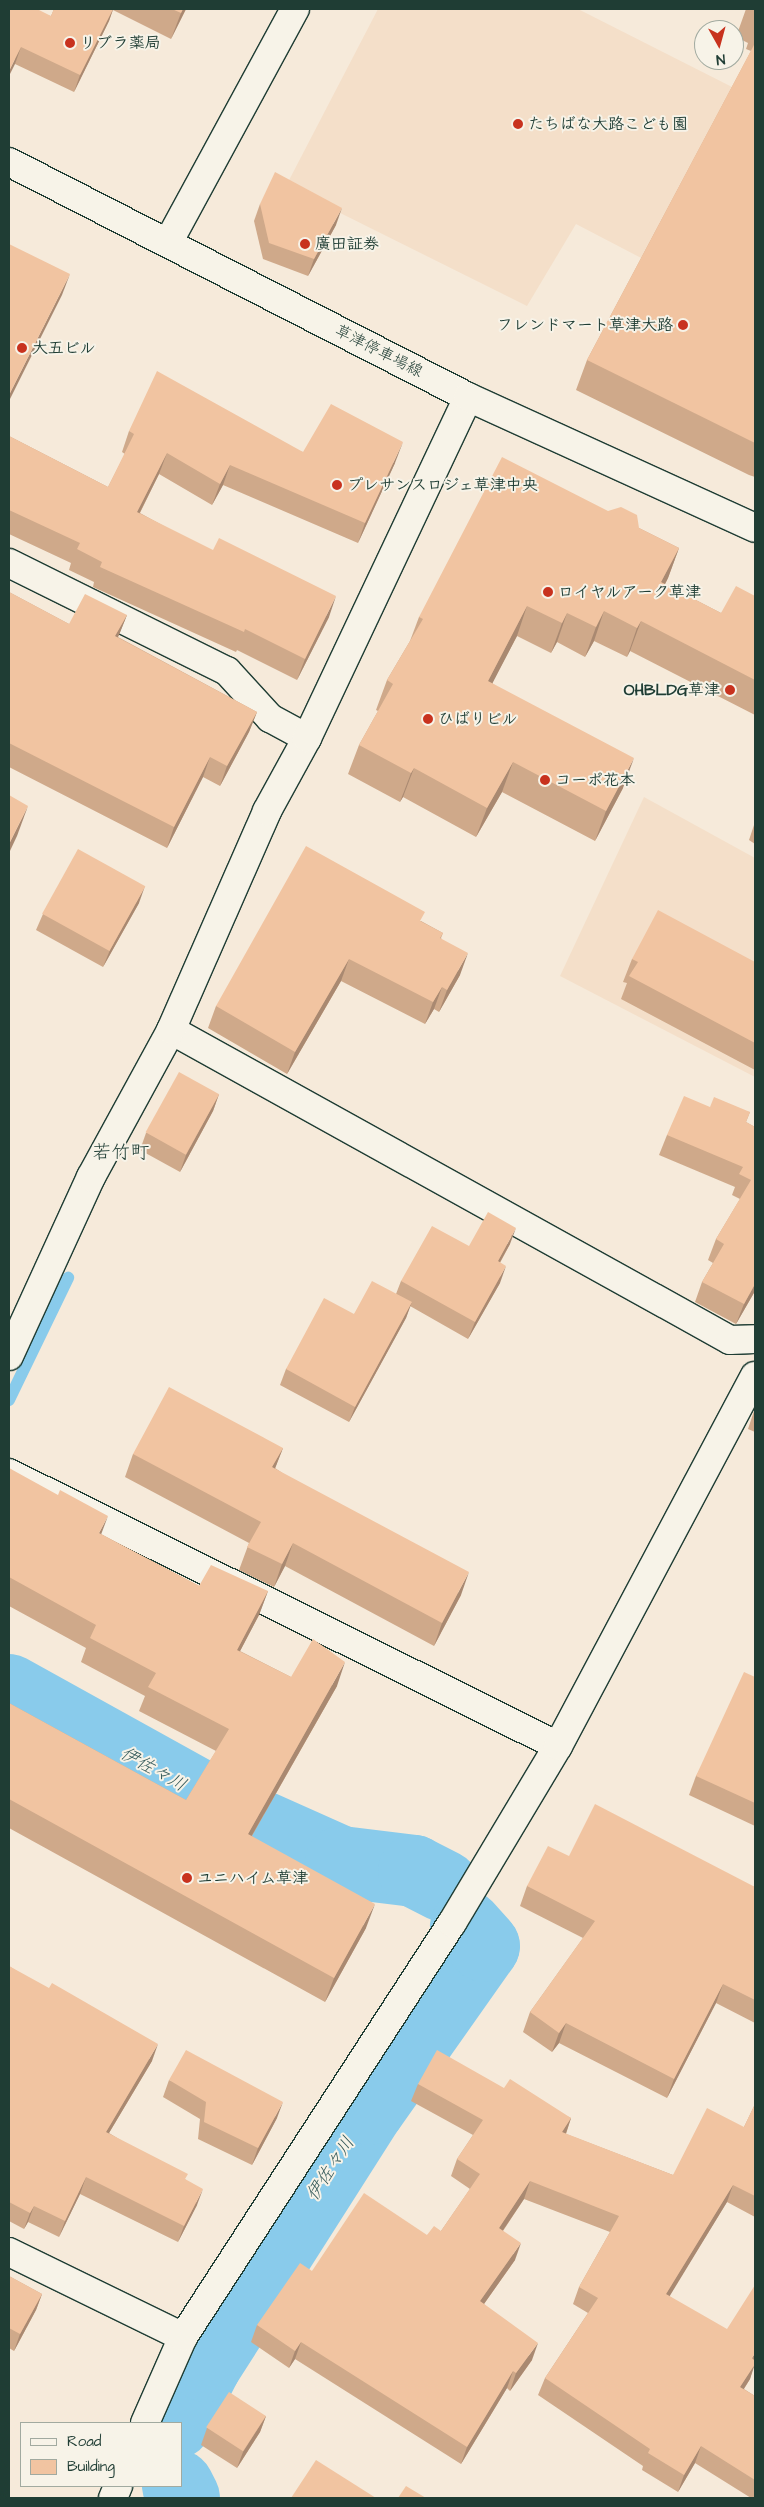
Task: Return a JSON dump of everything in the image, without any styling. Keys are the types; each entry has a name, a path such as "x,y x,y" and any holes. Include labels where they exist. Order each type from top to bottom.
{"street":[{"path":"169,242 295,9"},
{"name":"草津停車場線","path":"9,162 169,242 468,397 755,528"},
{"path":"9,1356 91,1177 171,1030 267,811 307,738 468,397"},
{"path":"9,563 227,671 270,718 307,738"},
{"path":"171,1030 730,1340 755,1339"},
{"path":"145,2422 183,2336 452,1923 558,1746 755,1376"},
{"path":"9,1473 558,1746"},
{"path":"9,2252 183,2336"}],"shaded area":[{"name":"たちばな大路こども園","path":"378,9 578,9 694,68 694,70 698,70 736,89 645,260 576,224 527,306 286,186"},
{"path":"644,797 755,858 755,1077 560,976"}],"building":[{"path":"9,9 37,9 51,16 54,9 113,9 80,75 21,47 9,71"},
{"path":"172,9 183,9 181,13"},
{"name":"フレンドマート草津大路","path":"755,43 755,443 587,360 741,70 744,70 744,64"},
{"path":"275,172 342,208 314,259 269,243 260,204"},
{"name":"大五ビル","path":"9,244 70,274 9,395"},
{"path":"157,371 303,452 331,404 403,442 365,523 230,465 220,484 167,453 137,512 213,550 219,538 336,596 305,659 245,629 244,632 100,567 102,562 77,549 80,543 9,510 9,436 108,487 134,434 129,431"},
{"path":"502,457 608,511 621,507 637,515 639,528 679,548 661,582 721,613 736,586 755,596 755,680 641,621 637,628 604,611 596,627 567,613 562,623 527,606 488,681 634,758 606,811 513,762 487,808 414,768 411,773 359,745 393,684 387,680 423,619 419,617"},
{"path":"9,592 69,624 85,594 127,615 115,636 257,712 227,766 210,757 174,827 9,743"},
{"path":"9,795 28,806 9,844"},
{"path":"306,846 425,912 420,921 443,933 440,938 468,953 447,990 442,987 433,1002 349,959 295,1052 216,1006"},
{"path":"78,849 145,886 109,951 42,914"},
{"path":"658,910 755,962 755,1043 629,976 638,962 632,959"},
{"path":"179,1072 219,1094 186,1155 146,1132"},
{"path":"684,1096 710,1107 714,1097 750,1112 746,1122 755,1127 755,1284 744,1304 702,1282 724,1244 716,1239 751,1180 739,1174 743,1167 667,1135"},
{"path":"488,1212 516,1228 498,1261 506,1266 475,1322 401,1281 432,1226 469,1246"},
{"path":"372,1281 412,1302 355,1407 286,1369 324,1298 354,1314"},
{"path":"169,1387 283,1448 272,1467 469,1572 442,1623 293,1543 282,1564 247,1547 261,1522 133,1454"},
{"path":"9,1468 58,1495 60,1490 108,1516 99,1533 199,1586 211,1565 268,1591 237,1650 291,1677 313,1639 345,1662 248,1834 375,1904 334,1978 9,1799 9,1703 186,1800 229,1729 148,1687 156,1673 90,1638 96,1625 9,1577"},
{"path":"744,1672 755,1677 755,1803 696,1776"},
{"path":"595,1804 755,1887 755,2000 723,1984 674,2079 566,2023 559,2033 530,2012 595,1921 527,1886 548,1846 569,1856"},
{"path":"9,1966 49,1988 52,1983 158,2044 106,2132 188,2174 185,2179 203,2189 184,2226 86,2177 65,2221 34,2206 30,2213 9,2202"},
{"path":"186,2050 283,2102 258,2148 204,2122 206,2102 169,2080"},
{"path":"437,2050 504,2088 510,2079 571,2118 562,2132 673,2175 707,2108 744,2127 755,2104 755,2196 733,2185 666,2294 727,2329 755,2285 755,2353 752,2358 755,2364 740,2387 755,2396 755,2480 701,2446 684,2475 648,2453 650,2449 545,2378 598,2298 579,2287 619,2216 530,2181 499,2228 521,2243 480,2301 538,2343 516,2373 513,2371 467,2447 301,2342 295,2351 257,2325 300,2263 312,2271 364,2193 427,2235 434,2226 441,2231 480,2174 457,2159 483,2120 418,2084"},
{"path":"9,2276 42,2294 20,2334 9,2328"},
{"path":"229,2392 266,2416 243,2451 206,2427"},
{"path":"316,2460 376,2498 291,2498"},
{"path":"406,2486 426,2498 398,2498"}],"waterway":[{"path":"9,1400 68,1278"},
{"name":"伊佐々川","path":"9,1690 229,1812 341,1862 414,1871 443,1886"},
{"name":"伊佐々川","path":"177,2422 205,2366 369,2109 484,1946 466,1926"},
{"name":"伊佐々川","path":"178,2487 184,2498"}],"place":[{"name":"リブラ薬局","path":"70,43"},
{"name":"たちばな大路こども園","path":"518,124"},
{"name":"廣田証券","path":"305,244"},
{"name":"フレンドマート草津大路","path":"683,325"},
{"name":"大五ビル","path":"22,348"},
{"name":"プレサンスロジェ草津中央","path":"337,485"},
{"name":"ロイヤルアーク草津","path":"548,592"},
{"name":"OHBLDG草津","path":"730,690"},
{"name":"ひばりビル","path":"428,719"},
{"name":"コーポ花本","path":"545,780"},
{"name":"ユニハイム草津","path":"187,1878"}],"district":[{"name":"若竹町","path":"121,1153"}]}
